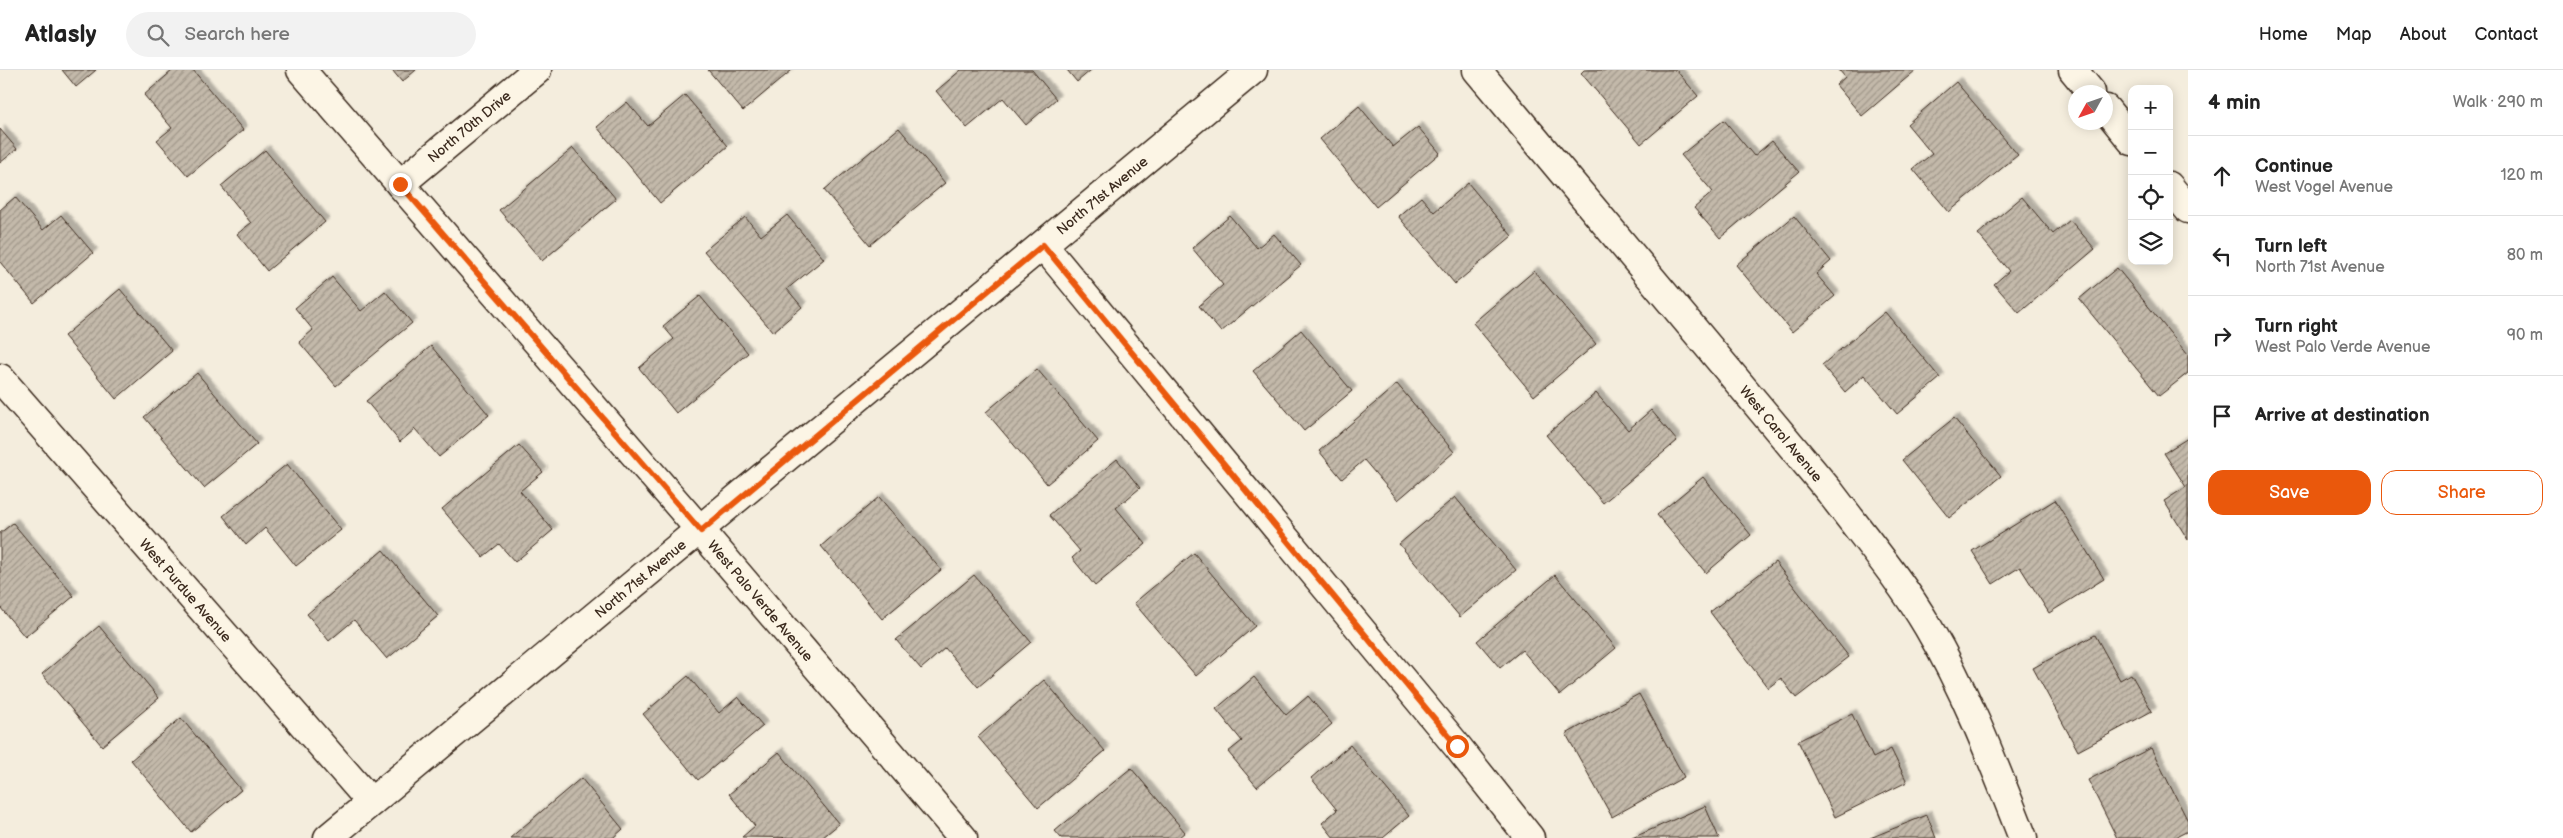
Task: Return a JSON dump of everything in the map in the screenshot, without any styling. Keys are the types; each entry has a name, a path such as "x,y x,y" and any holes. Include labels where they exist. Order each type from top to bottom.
{"street":[{"name":"West Palo Verde Avenue","path":"301,70 701,531 963,838"},
{"name":"North 70th Drive","path":"400,184 538,70"},
{"name":"North 71st Avenue","path":"328,838 701,531 1253,70"},
{"name":"West Carol Avenue","path":"1477,70 1830,492 1880,557 1932,635 1972,714 2023,838"},
{"path":"2073,70 2085,85"},
{"path":"2113,118 2128,136"},
{"path":"2173,191 2188,209"},
{"path":"1043,245 1530,838"},
{"name":"West Purdue Avenue","path":"0,378 371,802"}],"building":[{"path":"62,70 96,70 76,87"},
{"path":"173,70 193,70 243,130 188,176 157,140 172,128 144,95"},
{"path":"392,70 416,70 402,82"},
{"path":"708,70 792,70 743,111"},
{"path":"961,70 1032,70 1056,99 1026,125 1003,98 967,128 936,91"},
{"path":"1067,70 1091,70 1077,82"},
{"path":"1584,70 1676,70 1698,96 1641,144 1581,73"},
{"path":"1839,70 1916,70 1862,116 1836,85 1845,77"},
{"path":"1956,82 2018,155 1949,212 1913,169 1932,154 1907,124"},
{"path":"685,95 728,146 660,203 597,127 627,102 648,126"},
{"path":"1359,106 1393,147 1418,127 1440,153 1376,207 1320,139"},
{"path":"1724,120 1754,156 1772,141 1799,172 1720,238 1694,208 1713,192 1681,155"},
{"path":"899,128 945,183 870,245 824,190"},
{"path":"0,129 17,149 0,163"},
{"path":"573,148 616,199 542,261 499,210"},
{"path":"265,150 325,222 267,271 237,234 251,223 221,186"},
{"path":"1468,183 1512,236 1455,284 1398,216 1421,197 1434,212"},
{"path":"15,197 43,230 61,215 93,253 34,303 0,262 0,210"},
{"path":"2022,197 2053,234 2070,220 2095,249 2019,313 1994,284 2009,271 1978,234"},
{"path":"787,215 824,259 787,289 802,307 773,332 704,251 745,217 761,236"},
{"path":"1230,216 1257,248 1274,234 1301,265 1221,332 1199,306 1223,285 1192,248"},
{"path":"1794,216 1831,261 1816,274 1835,296 1792,332 1736,265"},
{"path":"2117,268 2188,355 2188,373 2159,396 2079,299"},
{"path":"1534,271 1596,344 1534,396 1473,323"},
{"path":"332,277 361,311 385,291 412,323 336,386 299,342 313,330 295,308"},
{"path":"120,289 172,351 116,399 64,336"},
{"path":"700,296 748,353 676,413 639,368 674,339 663,326"},
{"path":"1885,312 1940,378 1897,414 1864,375 1845,392 1822,365"},
{"path":"1301,330 1352,391 1304,431 1253,371"},
{"path":"431,346 489,415 439,457 415,429 400,442 366,401"},
{"path":"1037,369 1098,441 1047,484 986,412"},
{"path":"197,373 257,444 204,488 144,417"},
{"path":"1397,384 1454,452 1398,500 1364,460 1342,479 1319,451"},
{"path":"1596,393 1628,430 1651,410 1677,441 1603,503 1546,435"},
{"path":"1954,418 2001,476 1949,518 1902,460"},
{"path":"2188,438 2188,540 2164,501 2186,487 2164,453"},
{"path":"519,445 543,472 520,491 553,530 515,562 499,544 483,557 442,509"},
{"path":"1117,459 1140,488 1116,508 1146,544 1095,586 1072,558 1080,551 1049,515"},
{"path":"287,464 341,530 296,566 265,528 246,545 223,516"},
{"path":"1703,477 1751,535 1706,573 1657,515"},
{"path":"879,497 941,570 882,619 821,546"},
{"path":"1455,497 1516,570 1460,617 1399,544"},
{"path":"2055,500 2104,579 2049,613 2020,567 1993,584 1972,551"},
{"path":"13,523 74,596 25,637 0,607 0,533"},
{"path":"383,550 438,616 387,659 354,620 329,641 307,614"},
{"path":"1194,553 1255,626 1196,676 1134,603"},
{"path":"1775,562 1849,657 1796,698 1781,678 1768,688 1710,612"},
{"path":"974,575 1031,642 978,687 945,648 921,669 896,640"},
{"path":"1555,575 1616,648 1560,695 1522,650 1500,668 1477,641"},
{"path":"99,626 159,698 102,746 42,674"},
{"path":"2095,635 2120,680 2131,674 2152,711 2078,751 2033,668"},
{"path":"688,676 719,713 738,697 763,726 698,780 643,714"},
{"path":"1254,677 1286,715 1308,696 1332,724 1257,787 1228,752 1242,741 1216,709"},
{"path":"1044,680 1105,751 1038,808 978,737"},
{"path":"1639,694 1684,777 1612,817 1566,734"},
{"path":"1852,714 1873,758 1891,749 1907,782 1835,817 1798,741"},
{"path":"181,718 241,790 191,832 131,760"},
{"path":"1350,745 1409,816 1383,838 1334,838 1322,823 1337,810 1311,778"},
{"path":"2151,748 2188,821 2188,831 2174,838 2117,838 2088,780"},
{"path":"779,752 839,824 822,838 742,837 755,826 729,794"},
{"path":"1131,768 1185,832 1178,838 1061,838 1055,831"},
{"path":"581,778 623,829 613,838 510,838"},
{"path":"1705,806 1719,838 1632,838"},
{"path":"1927,815 1936,838 1870,838"}],"route":[{"path":"400,184 701,531 1043,245 1457,746"}]}
